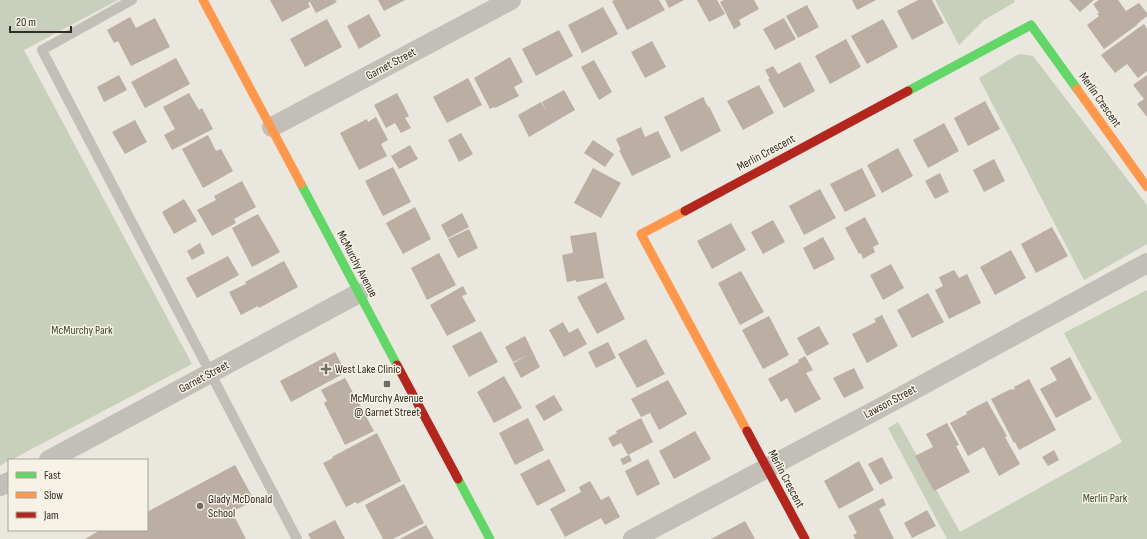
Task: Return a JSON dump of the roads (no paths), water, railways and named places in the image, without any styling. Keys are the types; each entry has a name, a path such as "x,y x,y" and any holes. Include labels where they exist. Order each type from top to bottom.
{"street":[{"name":"McMurchy Avenue","path":"203,0 490,539"},
{"name":"Garnet Street","path":"272,128 511,0"},
{"name":"Merlin Crescent","path":"805,539 642,234 1032,25 1147,187"},
{"name":"Lawson Street","path":"633,539 882,407 1147,263"},
{"name":"Garnet Street","path":"51,459 359,293"}],"lane":[{"path":"132,0 42,50 212,373 297,539"}],"place":[{"name":"West Lake Clinic","path":"326,369"},
{"name":"McMurchy Avenue @ Garnet Street","path":"387,384"},
{"name":"Glady McDonald School","path":"200,506"}],"park label":[{"name":"McMurchy Park","path":"82,330"},
{"name":"Merlin Park","path":"1105,498"}]}
